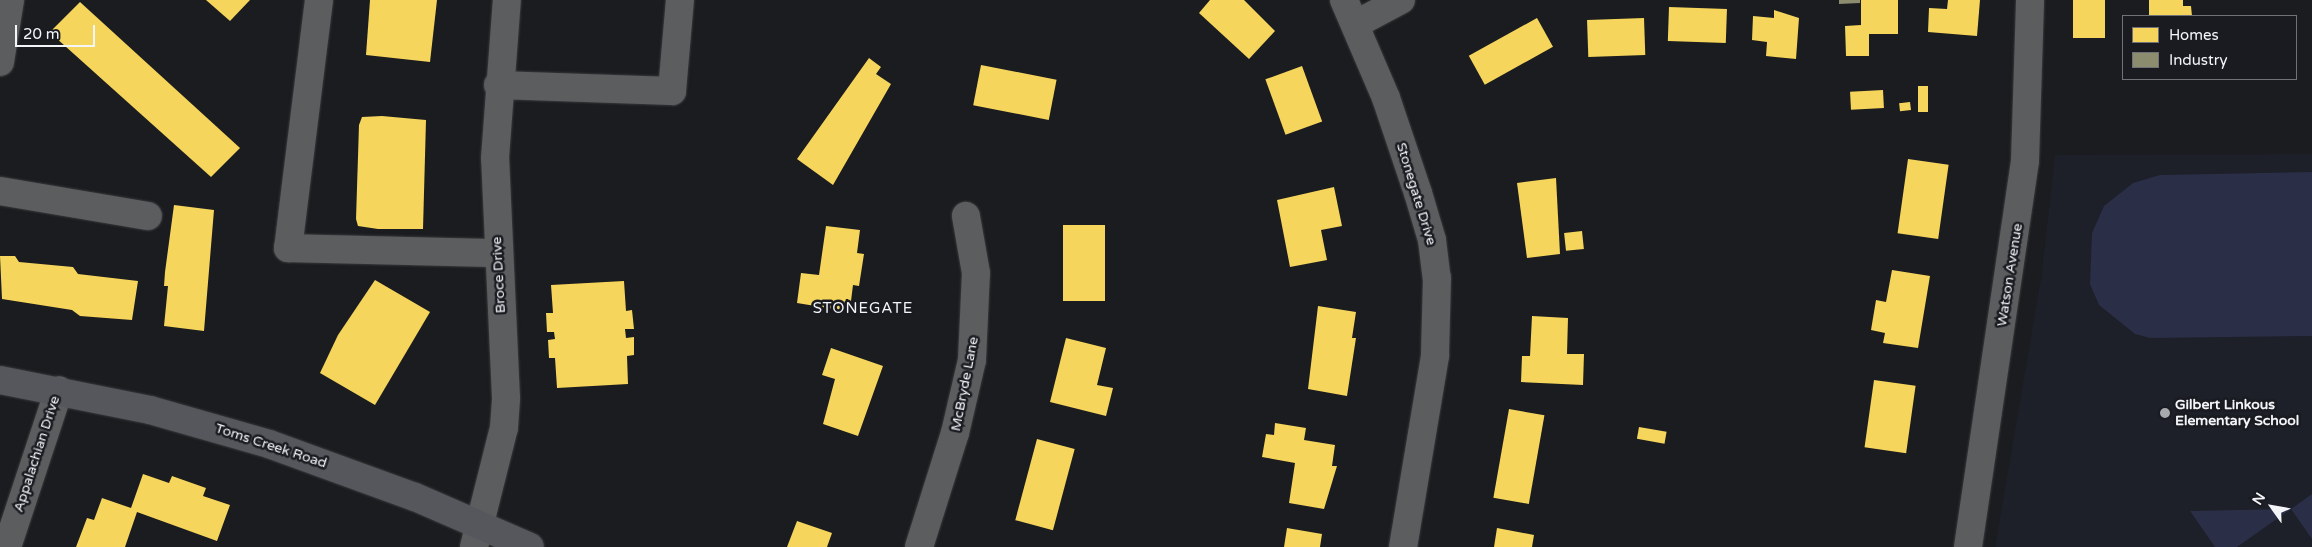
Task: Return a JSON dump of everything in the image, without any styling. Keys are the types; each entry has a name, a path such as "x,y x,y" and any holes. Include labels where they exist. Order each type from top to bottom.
{"main road":[{"name":"Toms Creek Road","path":"0,380 59,390 269,444 476,536 530,547"}],"street":[{"path":"0,62 10,0"},
{"path":"318,0 288,248 497,252"},
{"name":"Broce Drive","path":"476,536 504,428 506,398 497,252 498,85 507,0"},
{"path":"498,85 672,91 680,0"},
{"name":"Stonegate Drive","path":"1344,0 1356,24 1418,193 1437,278 1434,356 1403,547"},
{"path":"1356,24 1401,0"},
{"name":"Watson Avenue","path":"1968,547 2025,161 2030,0"},
{"path":"0,191 148,216"},
{"name":"McBryde Lane","path":"919,547 956,433 972,360 976,274 966,216"},
{"name":"Appalachian Drive","path":"6,547 59,390"}],"shaded area":[{"name":"Gilbert Linkous Elementary School","path":"2312,154 2312,547 1995,547 2041,278 2055,155"},
{"path":"2312,172 2312,336 2150,338 2135,334 2099,305 2090,284 2092,233 2104,206 2133,183 2160,175"},
{"path":"2312,494 2312,539 2291,509"},
{"path":"2291,509 2237,547 2215,547 2190,511"}],"building: Homes":[{"path":"206,0 250,0 230,21"},
{"path":"370,0 437,0 430,62 366,55"},
{"path":"1210,0 1244,0 1275,31 1249,59 1199,13"},
{"path":"1861,0 1898,0 1898,34 1869,34 1869,56 1846,56 1845,26 1861,25"},
{"path":"1948,0 1980,0 1977,36 1928,32 1929,8 1947,9"},
{"path":"2073,0 2105,0 2105,38 2073,38"},
{"path":"2149,0 2183,0 2183,6 2191,6 2192,15 2149,15"},
{"path":"80,2 240,148 211,177 55,37 51,31"},
{"path":"1669,7 1727,9 1726,43 1668,41"},
{"path":"1774,10 1799,18 1796,59 1766,56 1767,42 1752,40 1753,16 1774,18"},
{"path":"1537,18 1553,47 1485,85 1469,56"},
{"path":"1644,18 1645,55 1588,57 1587,20"},
{"path":"869,58 881,67 876,74 891,84 833,185 797,159"},
{"path":"981,65 1057,80 1049,120 973,105"},
{"path":"1302,66 1322,121 1286,135 1265,79"},
{"path":"1918,86 1928,86 1928,112 1918,112"},
{"path":"1883,90 1884,108 1851,110 1850,92"},
{"path":"1910,102 1911,110 1900,111 1899,103"},
{"path":"382,116 426,120 423,229 378,229 358,226 356,219 359,125 362,117"},
{"path":"1908,159 1949,165 1938,239 1898,233"},
{"path":"1556,178 1560,254 1527,258 1517,183"},
{"path":"1334,187 1342,226 1321,230 1327,260 1290,267 1277,200"},
{"path":"174,205 214,210 204,331 164,326 168,286 164,286 165,272"},
{"path":"1063,225 1105,225 1105,301 1063,301"},
{"path":"826,226 860,230 857,253 864,254 859,286 853,285 850,309 846,311 797,303 801,273 819,275"},
{"path":"1582,231 1584,249 1566,251 1564,233"},
{"path":"0,256 15,256 19,262 73,267 78,274 138,281 132,320 80,316 72,310 2,299"},
{"path":"1892,270 1930,276 1918,348 1883,343 1885,333 1871,330 1876,300 1886,302"},
{"path":"375,280 430,312 375,405 320,373 338,335"},
{"path":"624,281 626,311 632,310 634,329 625,329 626,338 634,337 634,355 627,356 628,384 557,388 555,358 549,358 548,340 555,339 554,332 547,332 546,313 553,313 551,285"},
{"path":"1318,306 1356,312 1352,338 1356,338 1347,396 1308,389"},
{"path":"1532,316 1568,318 1567,354 1584,354 1583,385 1521,382 1522,356 1530,356"},
{"path":"1066,338 1106,348 1097,385 1113,388 1106,416 1050,402"},
{"path":"831,348 883,366 858,436 823,424 835,379 822,375"},
{"path":"1874,380 1916,386 1906,453 1865,447"},
{"path":"1509,409 1544,415 1529,504 1493,498"},
{"path":"1275,423 1306,428 1304,440 1335,445 1332,466 1337,466 1324,509 1289,503 1295,463 1262,457 1266,434 1274,435"},
{"path":"1639,427 1667,432 1664,444 1637,439"},
{"path":"1037,439 1075,449 1053,530 1015,520"},
{"path":"143,474 169,483 172,476 206,488 203,496 230,505 217,541 137,512 125,547 76,547 87,518 94,520 102,498 131,508"},
{"path":"797,521 832,533 827,547 787,547"},
{"path":"1287,528 1322,534 1320,547 1284,547"},
{"path":"1497,528 1534,535 1532,547 1494,547"}],"building: Industry":[{"path":"1839,0 1860,0 1860,3 1839,4"}],"place":[{"name":"Gilbert Linkous Elementary School","path":"2165,413"}],"district":[{"name":"STONEGATE","path":"863,309"}]}
